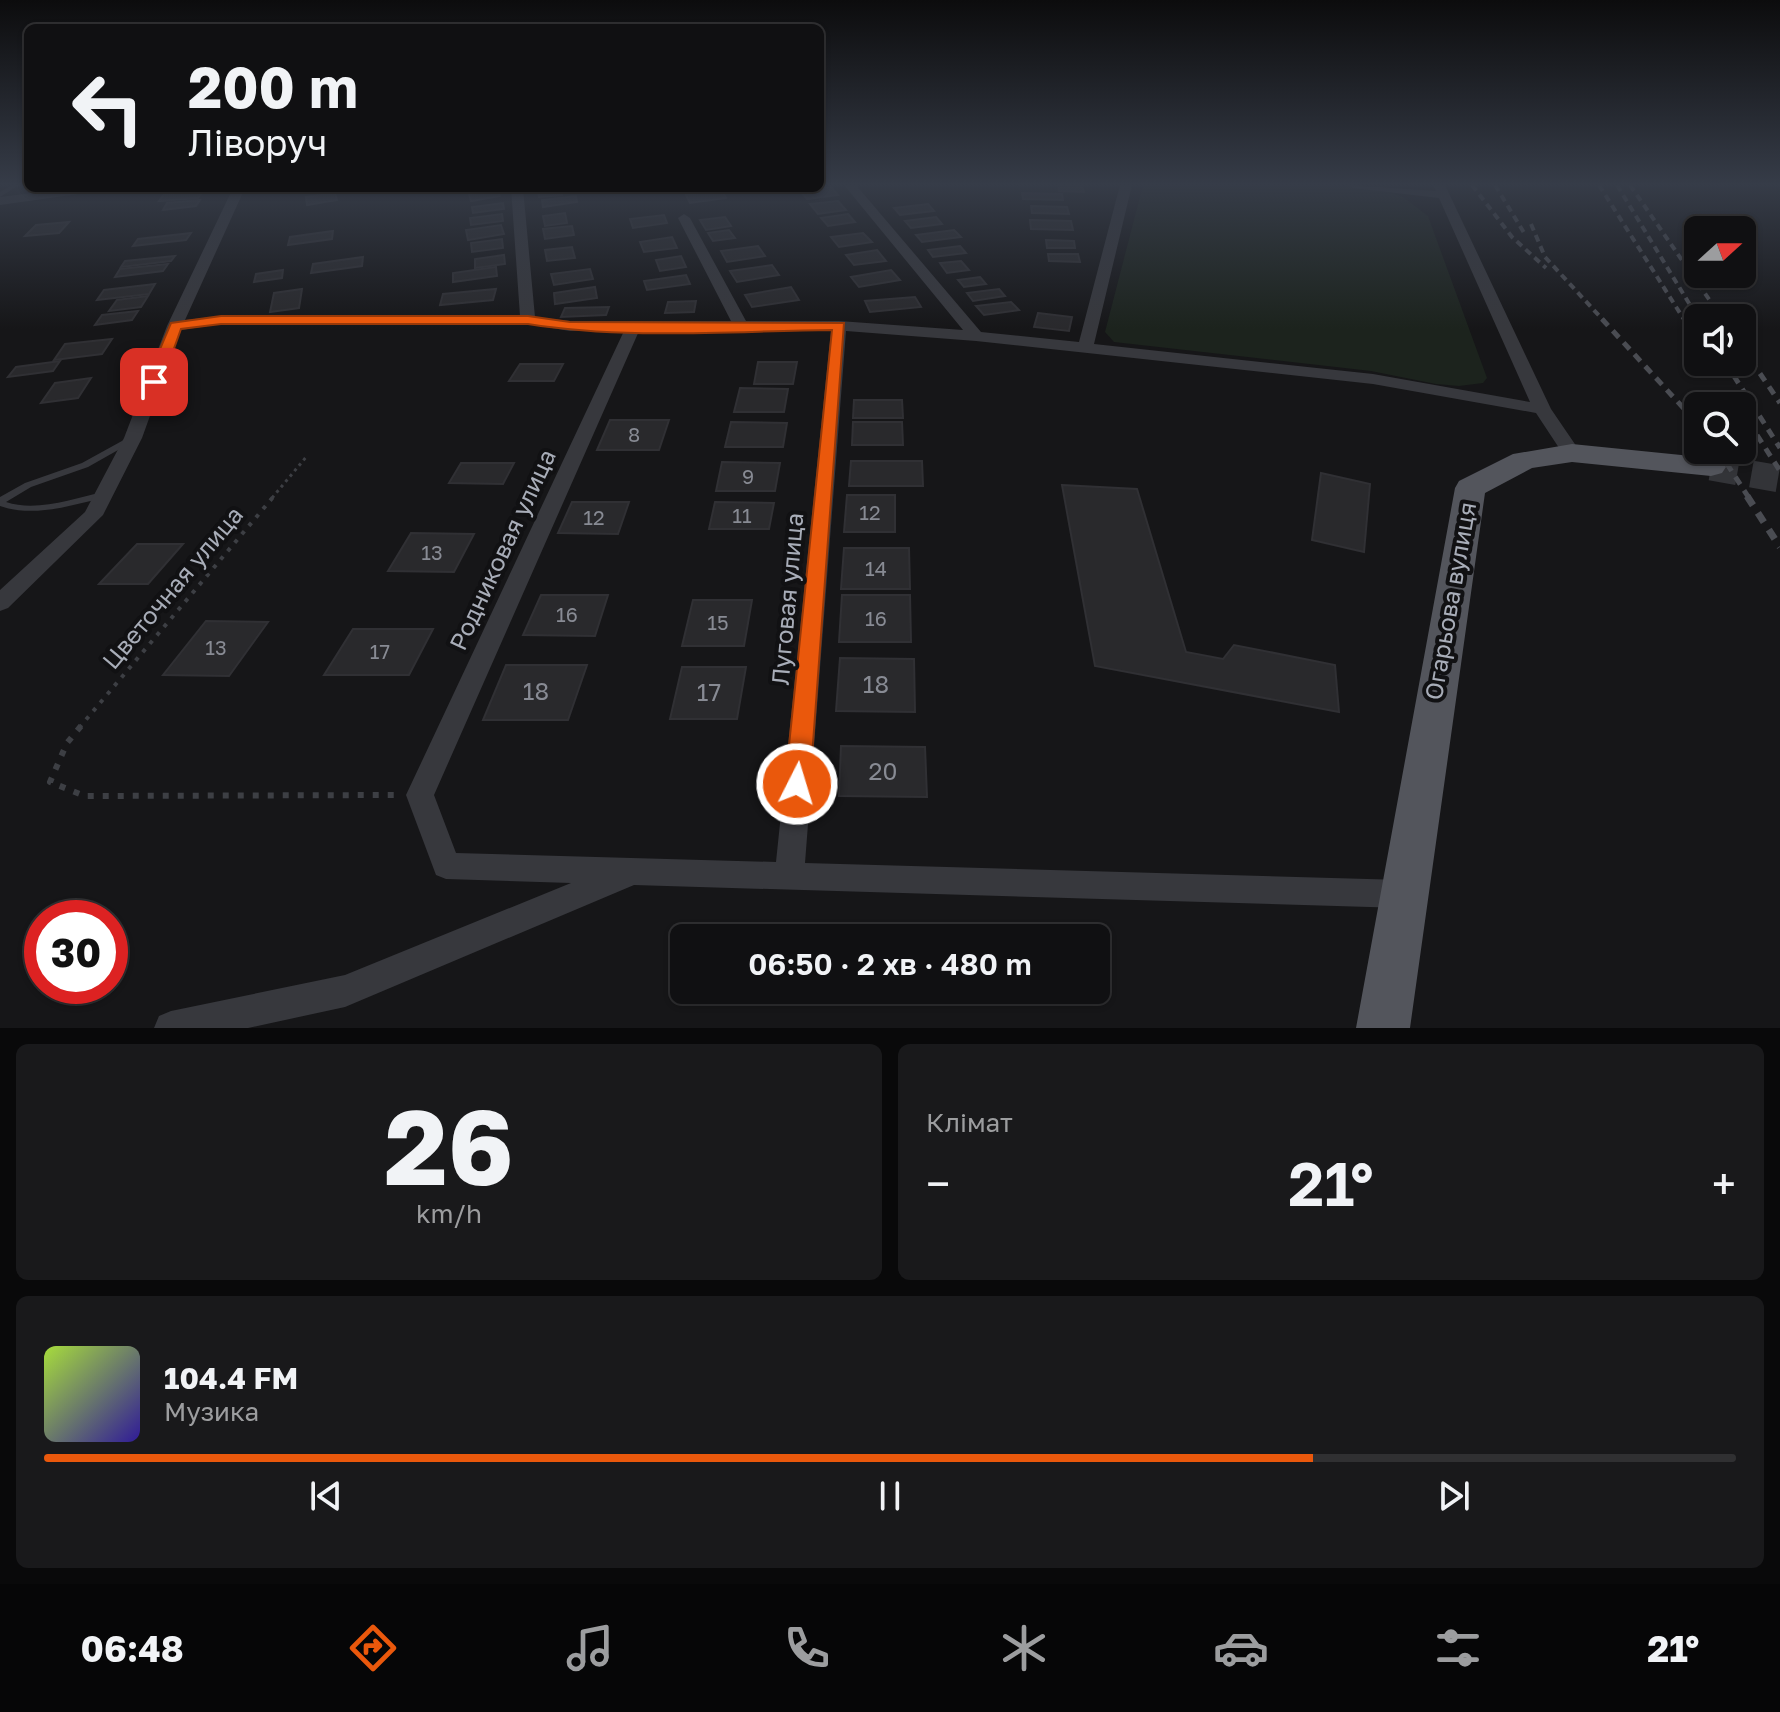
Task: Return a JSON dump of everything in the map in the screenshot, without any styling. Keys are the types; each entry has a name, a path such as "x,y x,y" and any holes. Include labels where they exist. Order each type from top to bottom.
{"main road":[{"path":"1572,453 1711,467"},
{"name":"Огарьова вулиця","path":"1403,894 1470,488 1524,460 1572,453"},
{"path":"1383,1028 1403,894"}],"street":[{"path":"0,603 93,515 133,438 175,326 218,233"},
{"path":"521,233 528,320"},
{"path":"692,233 741,326"},
{"path":"890,233 976,336"},
{"path":"1086,346 1114,233"},
{"path":"1461,233 1542,409 1572,453"},
{"path":"175,326 221,320 528,320 570,326 839,326 1086,346 1373,379 1542,409"},
{"name":"Луговая улица","path":"789,876 839,326"},
{"name":"Родниковая улица","path":"420,795 633,327"},
{"path":"420,795 446,866 1403,894"},
{"path":"171,1028 345,991 633,871"}],"lane":[{"path":"0,502 28,485 85,465 133,438"},
{"path":"0,502 11,508 103,495"}],"path":[{"name":"Цветочная улица","path":"307,456 67,743 50,782 85,796 420,795"}],"shaded area":[{"path":"1131,233 1434,233 1487,378 1483,383 1459,386 1436,384 1371,371 1114,342 1105,332"}],"building":[{"path":"28,233 59,233 59,233 25,236"},
{"path":"191,233 186,240 133,246 138,239"},
{"path":"333,233 332,239 288,245 290,237"},
{"path":"467,233 504,234 468,240"},
{"path":"544,233 574,235 545,239"},
{"path":"708,233 731,233 735,238 713,241"},
{"path":"863,233 872,242 839,247 831,237"},
{"path":"957,233 961,237 922,242 916,235"},
{"path":"672,237 677,248 644,252 640,242"},
{"path":"502,239 503,248 472,252 471,243"},
{"path":"1046,240 1074,241 1075,248 1047,248"},
{"path":"758,246 765,256 727,262 721,251"},
{"path":"960,246 966,253 933,257 928,250"},
{"path":"572,247 575,258 547,261 545,250"},
{"path":"877,250 886,261 854,265 846,255"},
{"path":"1048,254 1078,254 1080,262 1049,261"},
{"path":"504,255 505,264 475,268 475,259"},
{"path":"175,256 171,261 121,267 125,261"},
{"path":"681,256 686,267 660,271 656,260"},
{"path":"363,257 362,266 311,273 313,264"},
{"path":"961,261 969,270 947,273 940,263"},
{"path":"168,264 163,271 115,277 120,269"},
{"path":"772,265 779,275 737,282 730,271"},
{"path":"496,267 497,276 453,282 453,273"},
{"path":"590,269 593,279 554,285 551,274"},
{"path":"283,270 282,278 254,282 256,274"},
{"path":"891,270 900,280 859,287 851,277"},
{"path":"686,275 690,284 647,290 644,281"},
{"path":"980,277 986,284 964,287 958,280"},
{"path":"155,284 149,294 97,300 104,290"},
{"path":"595,287 597,298 555,304 554,293"},
{"path":"791,287 799,300 752,307 745,295"},
{"path":"302,289 299,308 270,312 274,293"},
{"path":"496,289 493,300 440,305 443,294"},
{"path":"999,289 1005,296 973,301 967,293"},
{"path":"148,296 141,307 109,311 117,300"},
{"path":"915,297 921,307 870,312 865,301"},
{"path":"696,301 694,312 665,313 668,302"},
{"path":"1011,302 1019,310 984,315 976,306"},
{"path":"609,307 606,315 561,317 565,308"},
{"path":"138,311 132,320 95,325 102,315"},
{"path":"1038,313 1072,317 1069,331 1034,327"},
{"path":"112,339 102,354 54,360 65,344"},
{"path":"60,361 53,371 8,377 16,367"},
{"path":"758,362 797,362 793,384 754,384"},
{"path":"520,364 563,364 554,381 509,381"},
{"path":"91,378 78,398 41,403 55,383"},
{"path":"740,388 788,389 784,412 734,412"},
{"path":"854,400 902,400 903,418 853,418"},
{"path":"610,420 669,420 659,450 597,450"},
{"path":"731,422 787,423 783,447 725,447"},
{"path":"853,422 902,422 903,445 852,445"},
{"path":"851,461 922,461 923,486 849,486"},
{"path":"722,462 780,463 775,491 716,491"},
{"path":"461,463 514,463 503,484 449,483"},
{"path":"1321,473 1370,484 1364,552 1312,540"},
{"path":"1062,485 1137,489 1186,652 1223,659 1234,645 1335,665 1339,712 1095,666"},
{"path":"847,495 895,495 895,532 844,532"},
{"path":"572,502 629,502 618,534 558,533"},
{"path":"715,502 774,503 769,529 709,529"},
{"path":"411,533 474,534 454,572 388,571"},
{"path":"137,544 183,544 148,584 99,584"},
{"path":"844,548 909,548 910,589 841,589"},
{"path":"541,595 608,595 595,636 523,635"},
{"path":"842,595 910,595 911,642 839,642"},
{"path":"693,600 752,600 744,646 682,646"},
{"path":"206,621 268,622 229,676 163,675"},
{"path":"353,629 433,629 409,675 324,675"},
{"path":"840,658 914,659 915,712 836,711"},
{"path":"506,665 587,665 568,720 483,720"},
{"path":"682,667 746,667 737,719 670,719"},
{"path":"841,746 925,747 927,797 839,796"}],"tunnel":[{"path":"1711,467 1780,479"}],"railway":[{"path":"1509,233 1546,268"},
{"path":"1535,233 1545,257 1604,321"},
{"path":"1629,233 1684,319"},
{"path":"1646,233 1689,304"},
{"path":"1663,233 1712,304"},
{"path":"1602,319 1684,409"},
{"path":"1756,368 1780,403"},
{"path":"1734,376 1780,448"},
{"path":"1757,435 1780,471"},
{"path":"1727,464 1749,498"},
{"path":"1747,496 1780,547"}],"route":[{"path":"154,382 175,326 221,320 528,320 570,326 633,327 839,326 797,784"}]}
